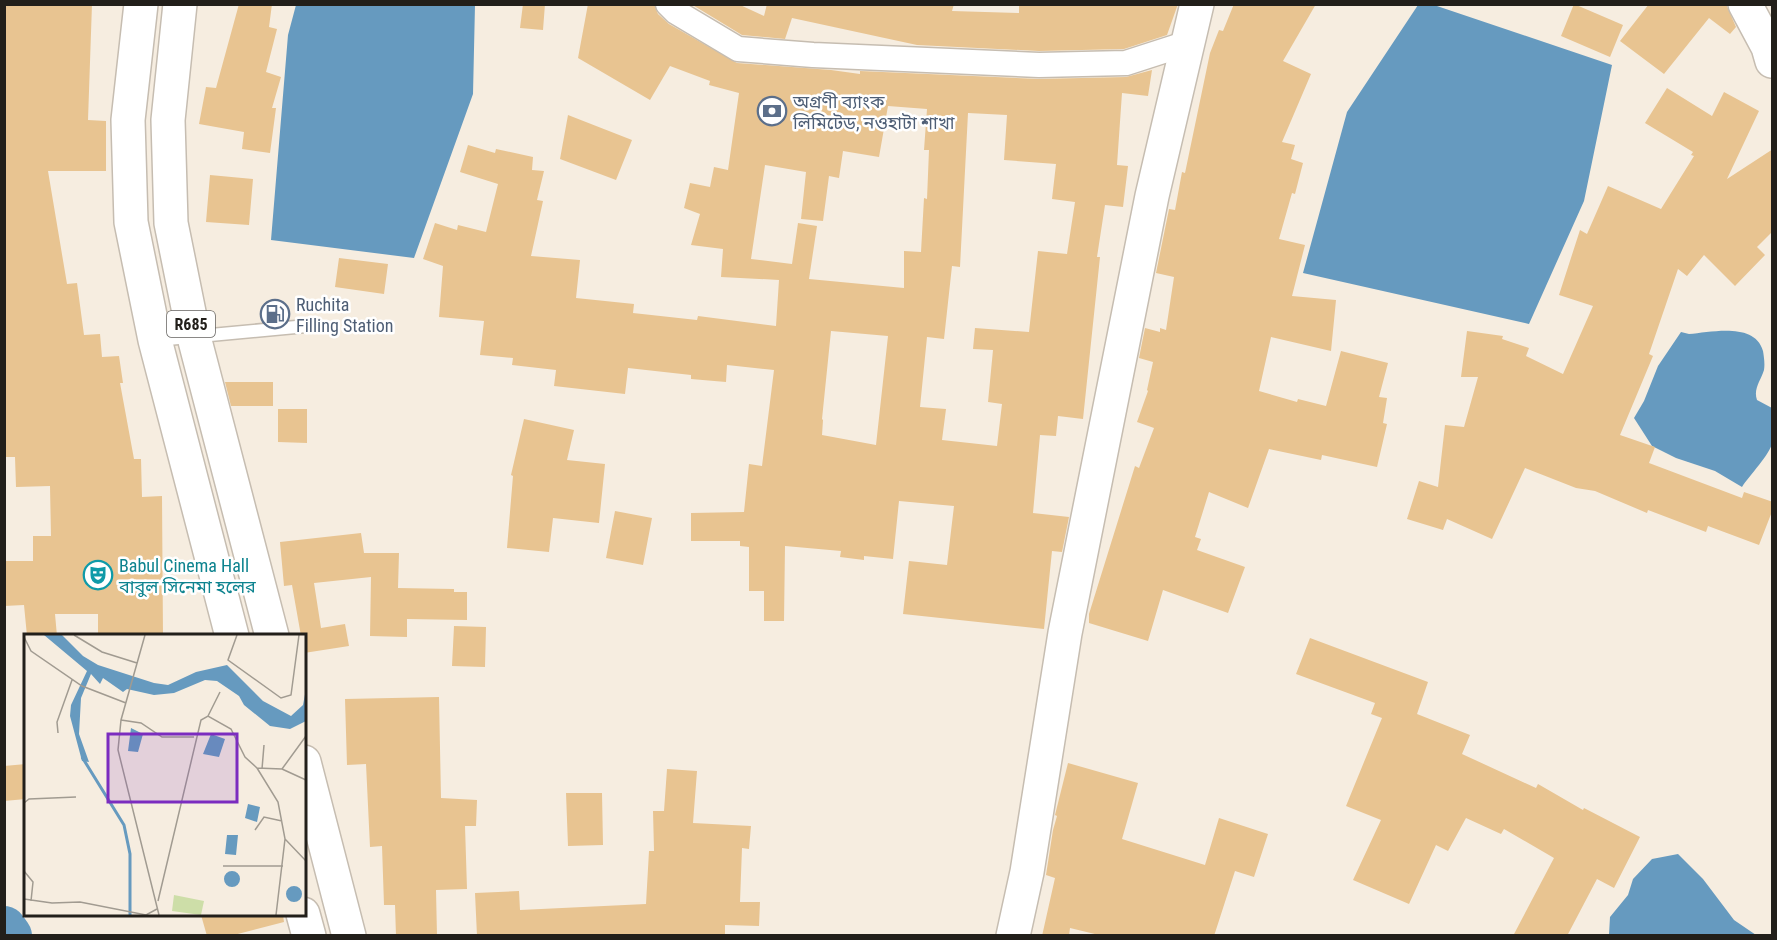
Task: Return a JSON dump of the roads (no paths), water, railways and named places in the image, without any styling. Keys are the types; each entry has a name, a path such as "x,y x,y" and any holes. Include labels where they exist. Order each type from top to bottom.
{"main road":[{"name":"R685","path":"141,4 128,120 131,222 155,340 231,634"},
{"name":"R685","path":"180,4 168,120 171,223 194,337 271,634"},
{"path":"1013,936 1027,872 1065,633 1152,196 1197,4"},
{"path":"1745,4 1773,61"},
{"path":"306,770 349,936"},
{"path":"303,916 309,936"}],"street":[{"path":"668,4 676,12 738,49 813,56 1039,65 1126,63 1188,43"}],"lane":[{"path":"155,340 317,326"}],"water":[{"path":"296,5 475,5 473,94 414,258 271,240 288,35"},
{"path":"1418,5 1434,5 1612,65 1584,201 1529,324 1303,273 1347,112"},
{"path":"1720,331 1742,332 1758,342 1763,351 1764,370 1756,396 1757,400 1772,408 1772,443 1764,458 1742,487 1715,471 1676,458 1652,446 1634,418 1644,401 1658,366 1681,332 1689,334"},
{"path":"1678,854 1703,879 1734,920 1756,935 1609,935 1610,917 1628,895 1633,879 1652,859"}],"waterway":[{"path":"4,929 9,936"}],"place":[{"name":"অগ্রণী ব্যাংক লিমিটেড, নওহাটা শাখা","path":"772,111"},
{"name":"Ruchita Filling Station","path":"275,314"},
{"name":"Babul Cinema Hall বাবুল সিনেমা হলের","path":"98,575"}]}
